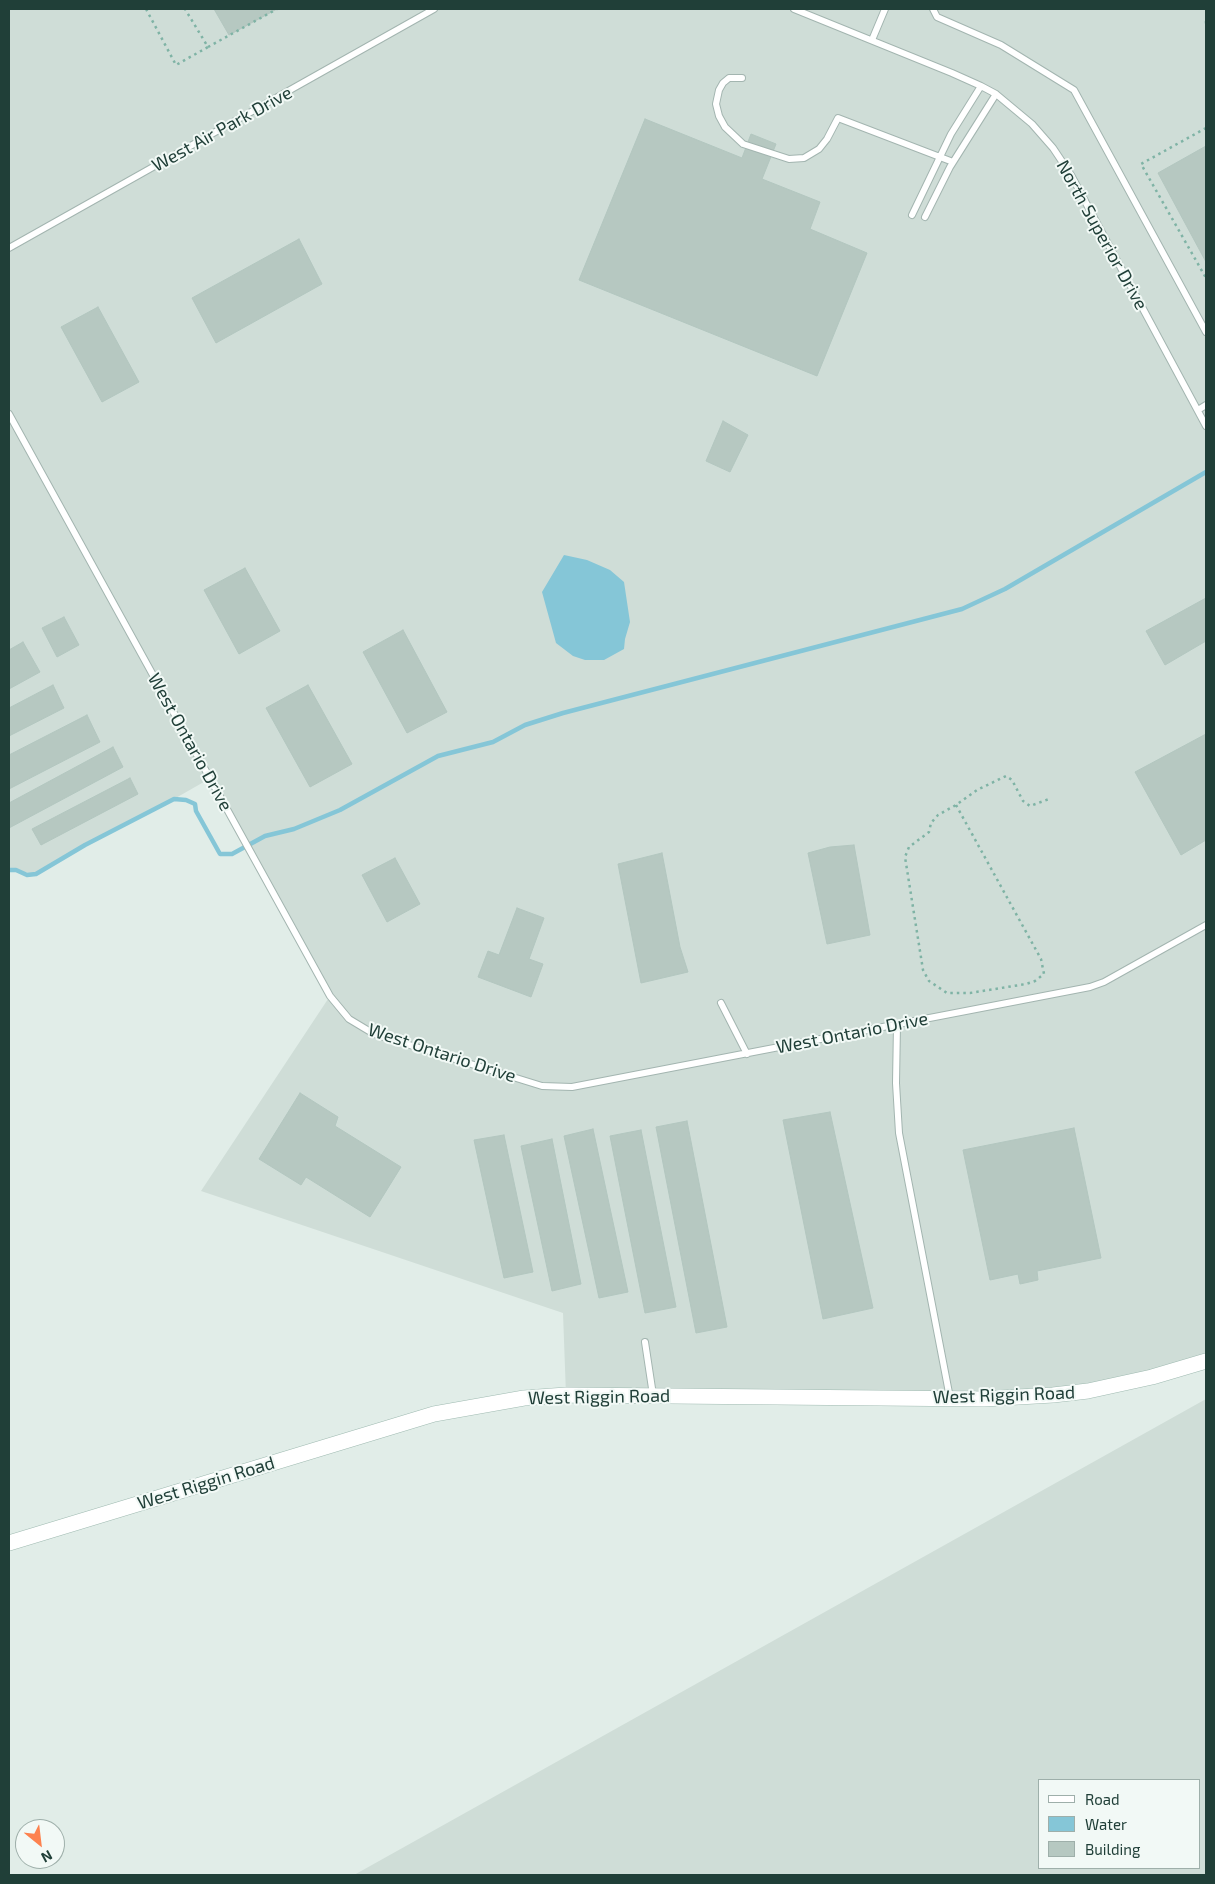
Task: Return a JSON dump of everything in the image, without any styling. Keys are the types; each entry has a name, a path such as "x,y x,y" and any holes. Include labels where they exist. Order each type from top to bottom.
{"street":[{"name":"West Riggin Road","path":"9,1543 434,1414 524,1398 566,1395 984,1399 1053,1396 1152,1378 1206,1361"}],"lane":[{"name":"West Air Park Drive","path":"9,248 434,9"},
{"name":"North Superior Drive","path":"794,9 981,86 996,94 1032,124 1053,148 1071,175 1206,426"},
{"path":"872,40 885,9"},
{"path":"933,9 938,17 1001,46 1074,90 1206,332"},
{"path":"742,78 729,78 723,83 719,90 716,104 719,116 725,127 743,144 789,160 804,158 819,149 827,140 838,118 953,162"},
{"path":"912,215 951,134 981,86"},
{"path":"925,217 953,162 996,94"},
{"path":"1198,410 1206,405"},
{"name":"West Ontario Drive","path":"9,414 330,996 349,1019 374,1034 542,1086 572,1087 1090,987 1104,982 1206,926"},
{"path":"721,1003 746,1054"},
{"path":"897,1025 896,1082 899,1134 950,1398"},
{"path":"645,1342 653,1396"}],"path":[{"path":"146,9 176,65 277,9"},
{"path":"185,9 208,47"},
{"path":"1206,128 1141,164 1206,278"},
{"path":"956,805 1041,959 1044,974 1035,981 1026,984 970,993 948,994 929,980 923,970 905,857 909,847 928,832 931,823 938,815 977,790 1006,776 1012,780 1023,800 1030,806 1049,799"}],"shaded area":[{"path":"9,9 1206,9 1206,1361 1088,1391 566,1395 563,1313 201,1191 330,996 209,779 85,845 36,874 9,870"},
{"path":"1206,1399 1206,1875 354,1875"}],"water":[{"path":"564,555 587,560 610,570 624,582 630,622 624,649 604,660 585,660 573,656 556,643 542,592"}],"building":[{"path":"214,9 277,9 229,35"},
{"path":"645,119 742,158 751,134 776,144 762,179 820,202 810,229 867,253 817,376 579,280"},
{"path":"1206,146 1206,262 1158,173"},
{"path":"299,239 322,284 216,343 192,298"},
{"path":"98,307 139,382 102,402 61,327"},
{"path":"723,421 748,435 730,472 706,461"},
{"path":"245,568 280,631 239,654 204,590"},
{"path":"1206,598 1206,641 1165,665 1146,631"},
{"path":"64,617 79,645 57,657 42,628"},
{"path":"403,630 447,712 407,733 363,652"},
{"path":"23,642 40,672 9,689 9,650"},
{"path":"53,685 64,708 9,736 9,708"},
{"path":"308,685 352,764 310,787 266,708"},
{"path":"87,715 100,742 9,789 9,755"},
{"path":"1206,734 1206,840 1181,855 1135,772"},
{"path":"113,747 123,767 9,828 9,803"},
{"path":"130,778 138,794 41,845 32,829"},
{"path":"854,845 870,935 827,944 808,853 830,847"},
{"path":"662,853 680,947 688,972 641,983 618,864"},
{"path":"395,858 420,904 387,922 362,875"},
{"path":"517,908 544,918 529,959 543,964 531,997 478,977 488,951 499,955"},
{"path":"300,1093 338,1117 335,1126 401,1167 370,1217 306,1177 301,1185 259,1159"},
{"path":"830,1112 873,1308 823,1319 783,1120"},
{"path":"687,1121 727,1327 696,1333 656,1127"},
{"path":"1074,1128 1101,1258 1037,1271 1038,1280 1020,1284 1018,1274 990,1280 963,1150"},
{"path":"593,1129 628,1292 599,1298 564,1136"},
{"path":"641,1130 676,1307 645,1313 610,1136"},
{"path":"504,1135 533,1272 504,1278 474,1140"},
{"path":"552,1139 581,1284 552,1291 521,1146"}],"waterway":[{"path":"9,870 16,870 27,875 36,874 85,845 174,799 186,800 195,804 196,811 220,854 232,854 265,836 294,829 340,810 438,756 493,742 525,725 563,713 962,609 1005,589 1206,472"}]}
